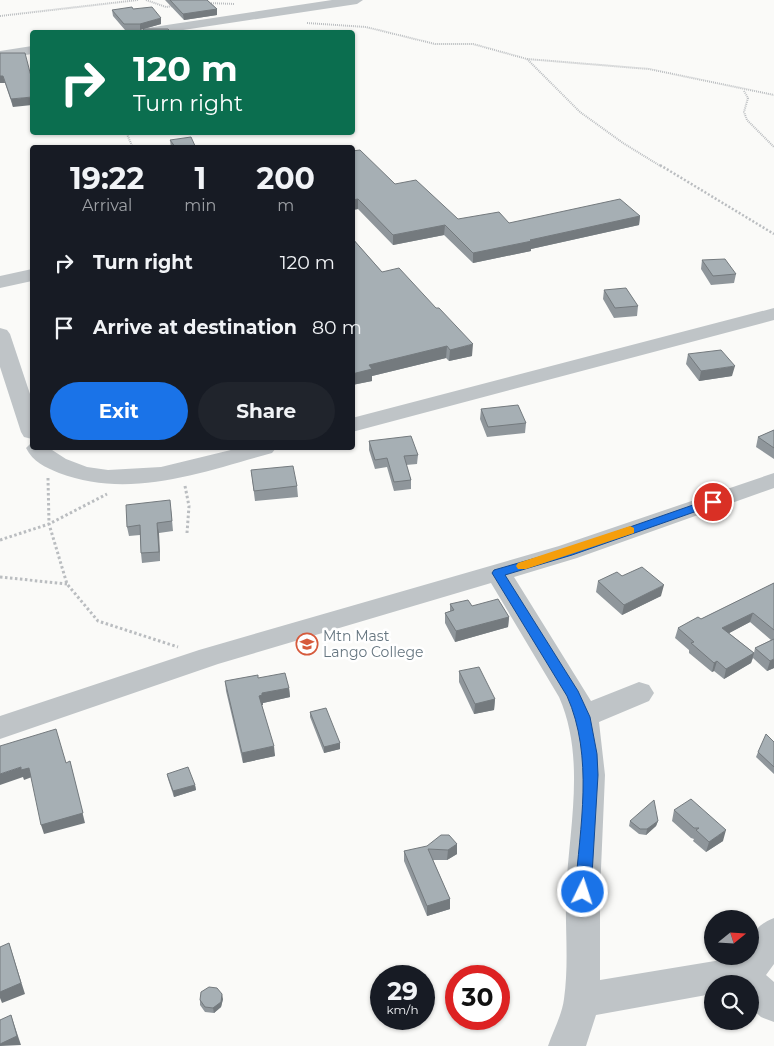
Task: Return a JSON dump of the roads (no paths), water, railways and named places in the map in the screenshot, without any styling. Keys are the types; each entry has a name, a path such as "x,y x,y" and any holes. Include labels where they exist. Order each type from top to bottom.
{"street":[{"path":"160,30 356,0"},
{"path":"0,55 30,50"},
{"path":"0,282 30,275"},
{"path":"355,424 774,314"},
{"path":"0,334 30,426"},
{"path":"43,454 72,472 104,477 141,476 256,450"},
{"path":"0,728 209,657 568,552 774,480"},
{"path":"498,573 573,695 583,717 590,754 583,892 582,1000 567,1046"},
{"path":"583,717 639,693"},
{"path":"746,975 774,934"},
{"path":"582,1000 704,979"},
{"path":"759,992 774,1005"}],"place":[{"name":"Mtn Mast Lango College","path":"307,644"}]}
